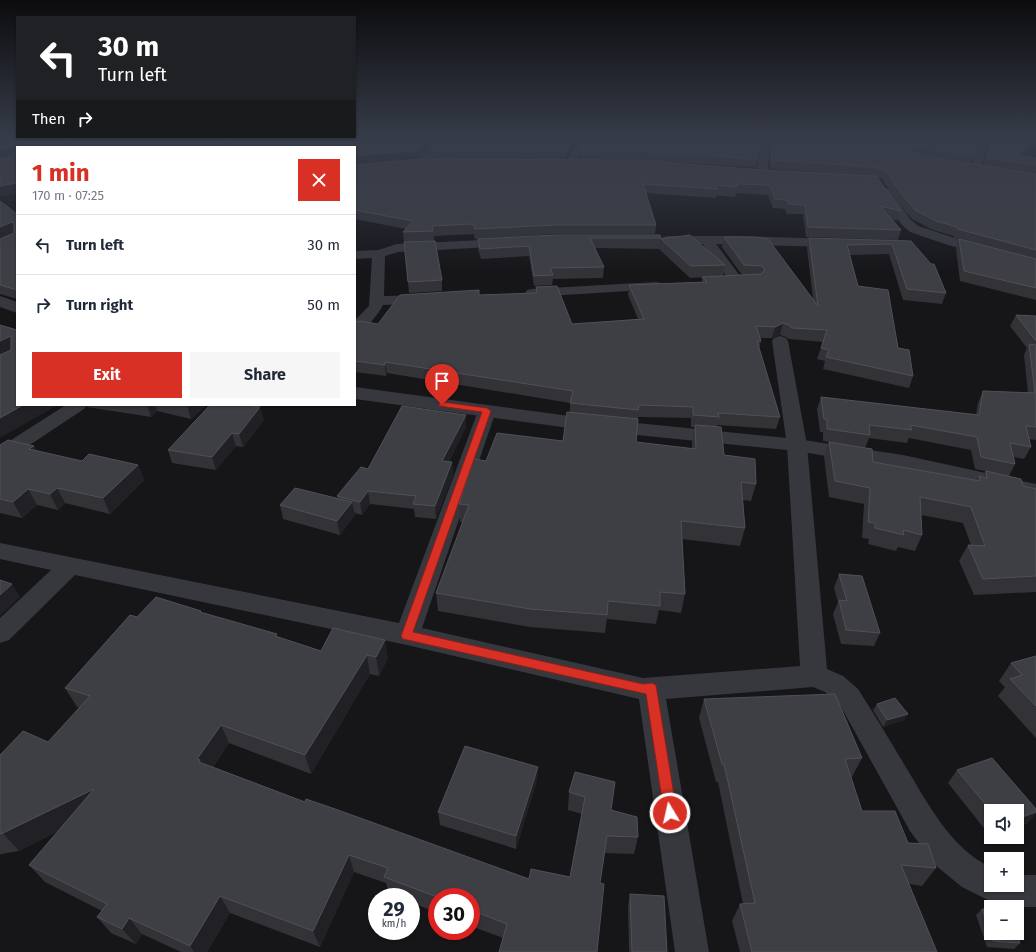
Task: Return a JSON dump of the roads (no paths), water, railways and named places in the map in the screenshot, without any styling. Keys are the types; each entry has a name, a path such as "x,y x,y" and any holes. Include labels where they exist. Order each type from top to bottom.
{"street":[{"path":"879,183 910,226 953,242 1036,265"},
{"path":"654,240 847,244"},
{"path":"707,240 743,281 722,282"},
{"path":"356,255 379,254 397,248 516,242"},
{"path":"924,246 953,242"},
{"path":"356,327 376,306 379,254"},
{"path":"518,294 667,285"},
{"path":"376,301 439,298"},
{"path":"0,301 16,308"},
{"path":"780,341 796,445 814,676"},
{"path":"356,392 577,423 796,445 903,462 1036,491"},
{"path":"0,456 76,406"},
{"path":"407,636 487,411"},
{"path":"0,551 407,636 643,689 814,676 834,684 849,697 921,820 946,854 973,876 984,881"},
{"path":"0,633 70,566"},
{"path":"652,689 692,952"},
{"path":"1024,891 1036,891"}]}
